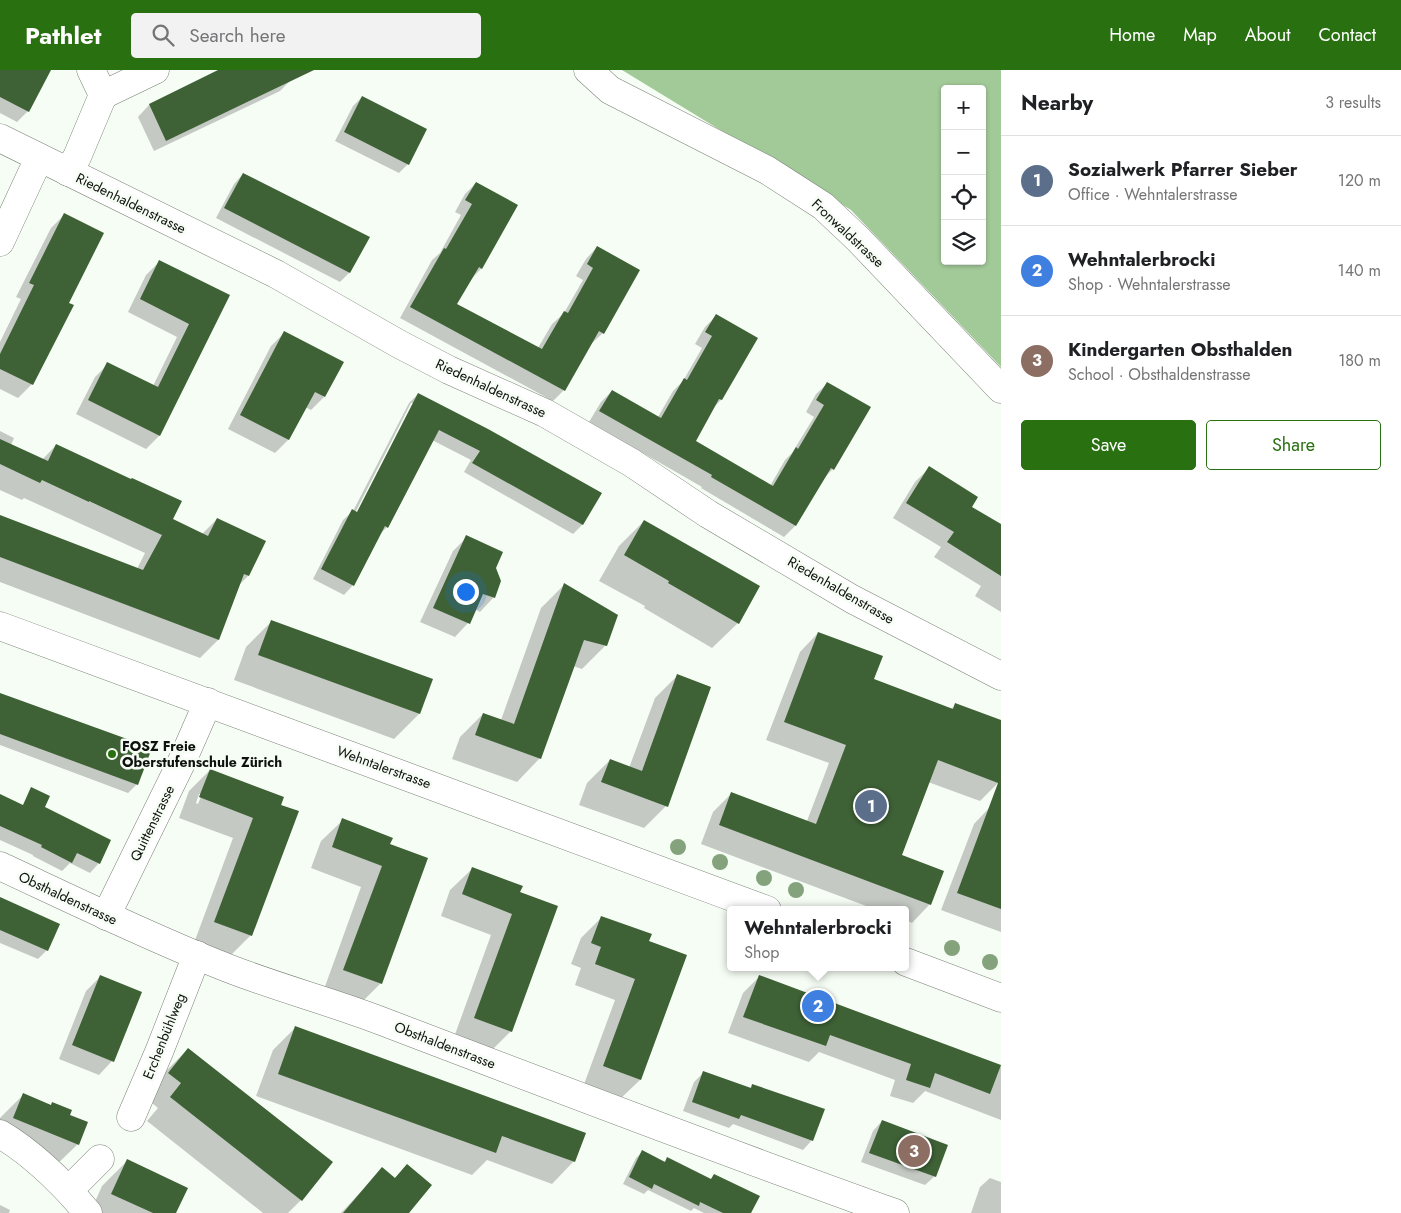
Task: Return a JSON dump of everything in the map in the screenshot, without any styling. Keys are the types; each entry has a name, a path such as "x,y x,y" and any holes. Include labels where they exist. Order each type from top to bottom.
{"street":[{"path":"91,70 103,95 155,70"},
{"name":"Fronwaldstrasse","path":"588,70 610,90 767,170 823,206 864,246 1001,389"},
{"name":"Riedenhaldenstrasse","path":"103,95 77,157 68,172 276,274 407,349 449,370 545,412 632,463 708,514 852,599 1001,676"},
{"path":"0,138 68,172"},
{"path":"0,242 39,158"},
{"name":"Wehntalerstrasse","path":"0,626 756,906"},
{"name":"Quittenstrasse","path":"106,916 183,759 208,702"},
{"name":"Obsthaldenstrasse","path":"0,866 106,916 262,981 360,1013 788,1175 895,1213"},
{"name":"Erchenbühlweg","path":"131,1117 197,955"},
{"path":"909,963 1001,998"},
{"path":"0,1134 22,1147 69,1190 88,1213"},
{"path":"69,1190 100,1159"}],"green space":[{"path":"622,70 1001,70 1001,367 851,210"}],"building":[{"path":"0,70 51,70 29,112 0,97"},
{"path":"218,70 314,70 166,141 149,104"},
{"path":"362,96 427,129 409,165 344,132"},
{"path":"243,173 370,237 350,273 224,208"},
{"path":"476,182 518,205 482,269 479,267 457,304 542,349 564,311 568,313 593,268 587,264 597,246 640,270 604,334 599,331 565,391 410,307 472,204 465,200"},
{"path":"64,213 104,233 69,303 74,305 33,385 0,369 0,354 34,285 29,283"},
{"path":"159,260 230,295 160,436 88,400 107,362 158,387 189,324 140,299"},
{"path":"716,314 758,338 722,400 719,399 696,441 773,486 824,405 816,400 827,382 871,407 834,470 831,468 796,526 711,477 712,475 599,411 612,390 661,418 684,378 687,380 712,336 705,332"},
{"path":"284,331 344,362 325,397 315,392 289,440 240,415"},
{"path":"418,393 488,429 602,493 583,525 472,463 480,451 439,430 388,528 385,526 354,586 321,569 352,509 357,512"},
{"path":"0,439 48,461 56,444 182,501 173,519 208,536 217,518 266,541 249,576 244,574 219,640 0,557 0,515 143,570 162,535 42,480 40,483 0,464"},
{"path":"929,466 978,497 972,507 1001,524 1001,576 947,542 954,532 906,503"},
{"path":"644,520 760,586 739,624 624,555"},
{"path":"466,535 503,552 496,568 501,581 495,598 483,594 470,624 433,608"},
{"path":"564,583 618,615 607,646 584,640 541,759 475,735 483,713 514,724"},
{"path":"271,620 433,679 420,714 258,655"},
{"path":"818,632 883,656 874,679 953,709 955,703 1001,720 1001,909 957,893 998,783 938,760 902,855 944,871 931,905 719,825 731,792 816,824 846,745 784,722"},
{"path":"677,674 711,687 668,807 601,782 610,759 642,771"},
{"path":"0,693 152,748 138,785 0,734"},
{"path":"210,769 284,797 281,805 299,811 252,936 214,922 253,818 199,797"},
{"path":"31,787 50,796 45,807 111,840 100,864 77,853 72,863 41,847 42,845 0,826 0,794 23,805"},
{"path":"342,818 393,838 390,844 428,858 382,984 343,970 382,866 332,847"},
{"path":"472,867 523,886 520,892 558,906 512,1032 474,1018 512,914 462,894"},
{"path":"0,897 60,924 48,951 0,930"},
{"path":"601,916 652,934 649,941 687,955 641,1080 603,1066 635,979 595,964 601,947 591,943"},
{"path":"100,975 142,992 114,1062 72,1045"},
{"path":"759,975 1001,1065 990,1094 935,1073 930,1088 906,1080 911,1064 830,1035 826,1046 743,1017"},
{"path":"295,1026 586,1133 575,1162 502,1136 496,1153 278,1074"},
{"path":"188,1048 333,1162 302,1201 170,1097 181,1083 168,1073"},
{"path":"703,1071 751,1088 752,1084 825,1109 813,1141 741,1115 739,1119 692,1102"},
{"path":"23,1093 51,1105 52,1102 72,1110 70,1115 88,1122 79,1145 13,1118"},
{"path":"882,1120 948,1145 936,1177 869,1153"},
{"path":"642,1150 665,1162 667,1157 711,1179 714,1174 760,1196 751,1213 723,1213 700,1202 699,1206 654,1184 652,1189 629,1177"},
{"path":"127,1159 188,1188 176,1213 153,1213 111,1194"},
{"path":"407,1164 432,1185 409,1213 343,1213 382,1167 395,1178"}],"place":[{"name":"FOSZ Freie Oberstufenschule Zürich","path":"112,754"},
{"name":"Sozialwerk Pfarrer Sieber","path":"871,806"},
{"name":"Wehntalerbrocki","path":"818,1006"},
{"name":"Kindergarten Obsthalden","path":"914,1151"}]}
